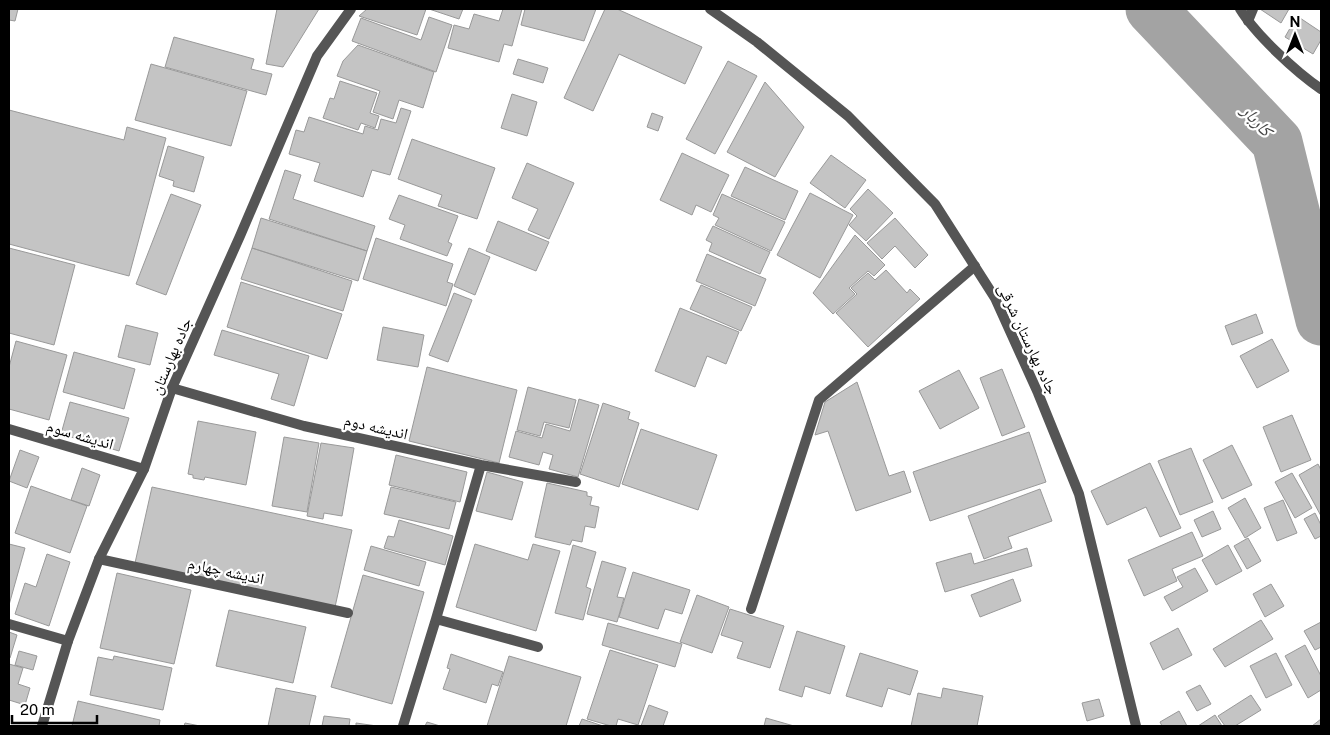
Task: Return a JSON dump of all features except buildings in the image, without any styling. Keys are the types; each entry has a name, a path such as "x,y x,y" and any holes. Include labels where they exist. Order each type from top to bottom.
{"street":[{"name":"جاده بهارستان","path":"42,726 68,641 99,559 144,469 172,388 317,56 351,9"},
{"name":"جاده بهارستان شرقی","path":"710,9 757,42 848,116 935,204 999,306 1038,393 1079,494 1136,726"},
{"path":"1240,9 1248,21 1302,76 1321,88"},
{"path":"1248,21 1254,9"},
{"path":"751,609 819,400 974,266"},
{"name":"اندیشه دوم","path":"172,388 304,426 481,465 576,482"},
{"name":"اندیشه سوم","path":"9,430 144,469"},
{"path":"403,726 481,465"},
{"name":"اندیشه چهارم","path":"99,559 348,613"},
{"path":"436,619 538,647"},
{"path":"9,624 68,641"}],"waterway":[{"name":"کاربار","path":"1151,9 1277,142 1321,320"}]}
